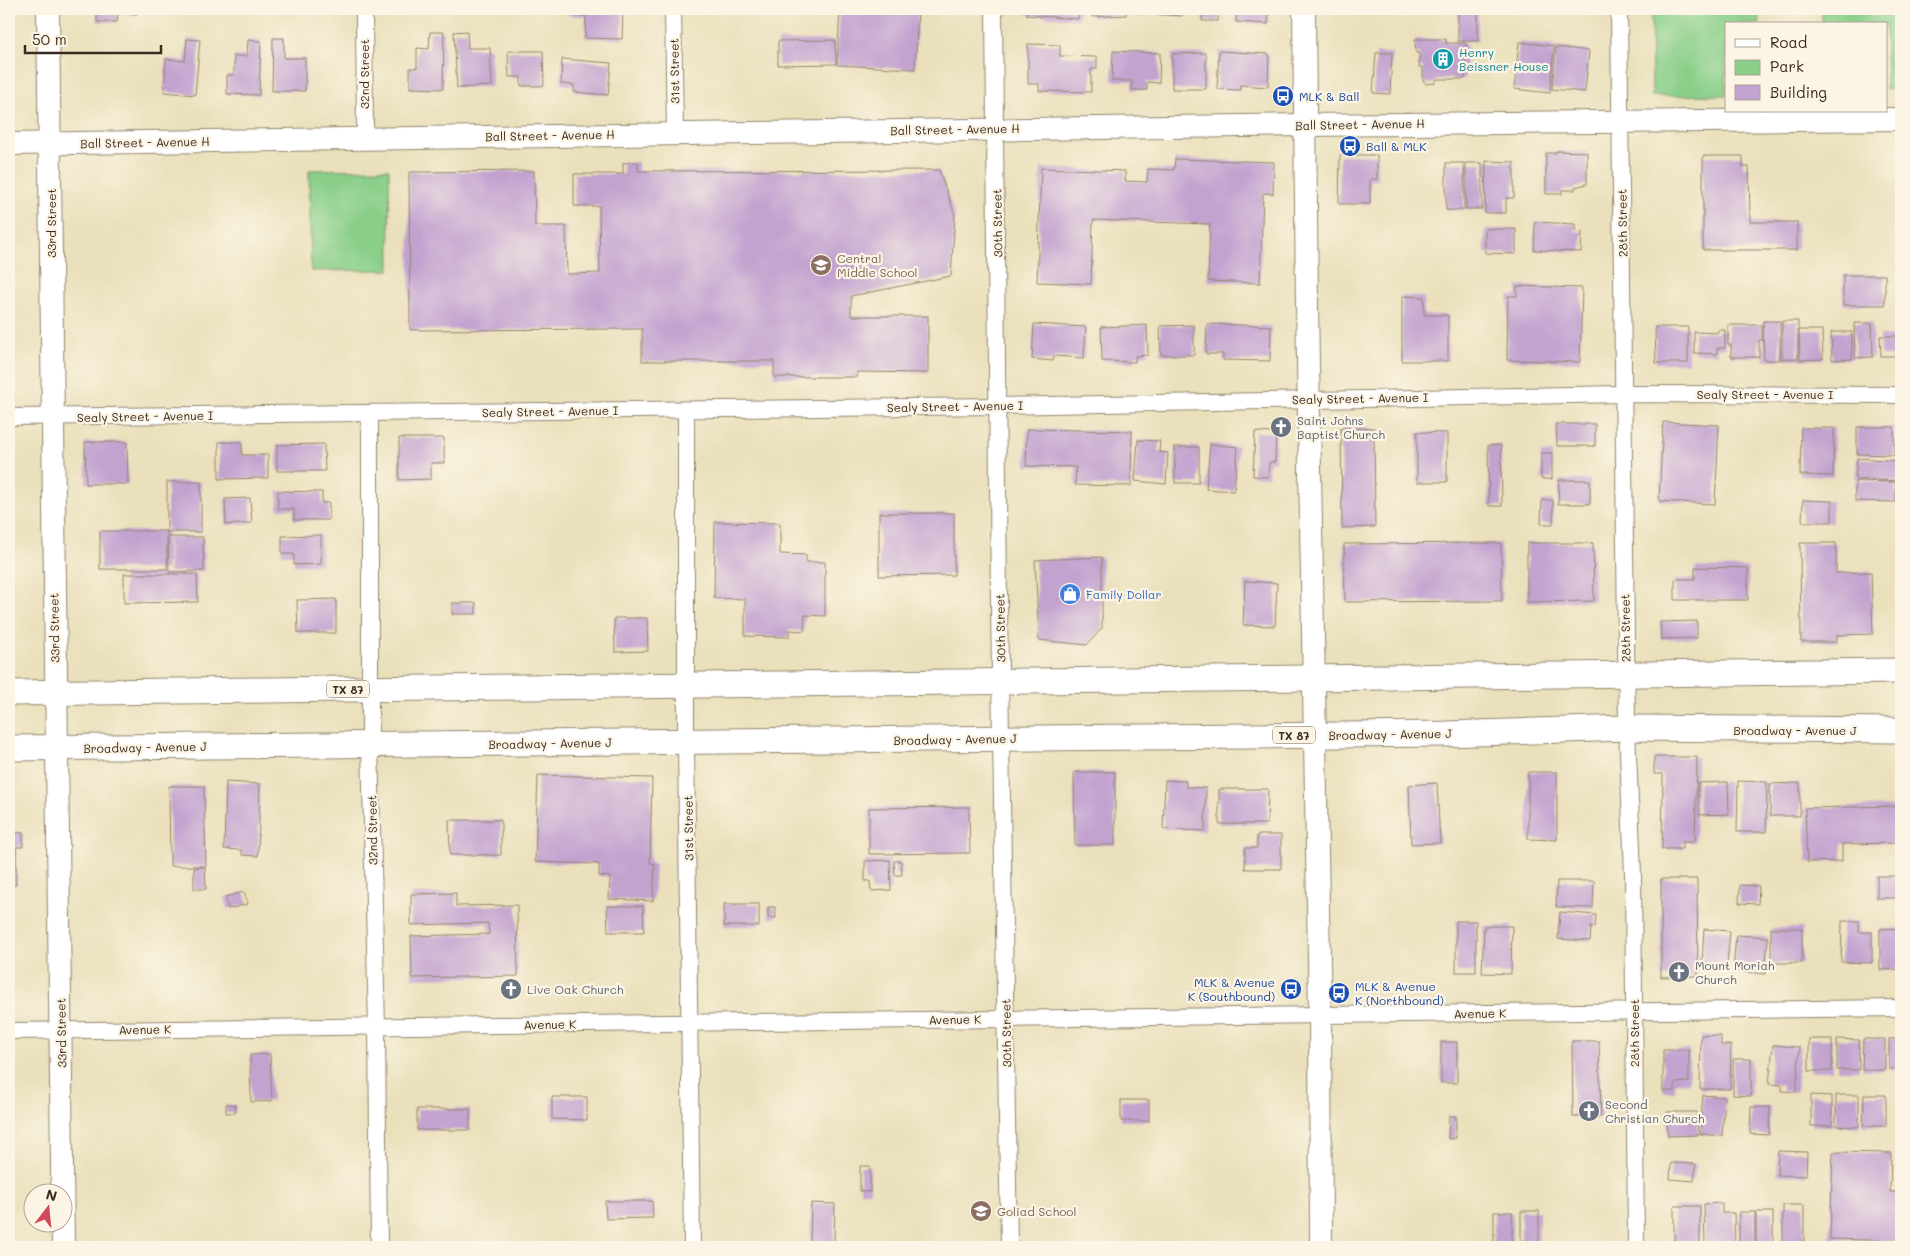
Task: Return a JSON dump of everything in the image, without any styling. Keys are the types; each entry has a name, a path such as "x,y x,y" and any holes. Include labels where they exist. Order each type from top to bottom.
{"main road":[{"name":"TX 87","path":"9,693 1901,671"},
{"name":"Broadway - Avenue J","path":"9,748 1446,734 1627,728 1901,730"}],"street":[{"name":"33rd Street","path":"48,9 63,1247"},
{"name":"32nd Street","path":"364,9 365,138"},
{"name":"31st Street","path":"673,9 675,133"},
{"name":"30th Street","path":"994,9 1009,1247"},
{"path":"1304,9 1320,1015 1321,1247"},
{"name":"28th Street","path":"1619,9 1626,674 1633,874 1636,1247"},
{"name":"Ball Street - Avenue H","path":"9,144 675,133 1901,119"},
{"name":"Sealy Street - Avenue I","path":"9,417 999,406 1309,398 1624,394 1901,395"},
{"name":"31st Street","path":"686,410 686,741 691,1023 692,1247"},
{"name":"32nd Street","path":"370,413 370,745 377,1027 379,1247"},
{"name":"Avenue K","path":"9,1030 1901,1008"}],"green space":[{"path":"1651,9 1759,9 1760,22 1725,22 1725,95 1652,96"},
{"path":"1822,9 1900,9 1901,83 1896,89 1888,89 1888,22 1822,22"},
{"path":"389,169 390,270 311,271 309,170"}],"building":[{"path":"97,9 137,9 137,14 118,13 117,22 97,22"},
{"path":"568,9 623,9 622,39 585,38 586,16 568,15"},
{"path":"840,9 918,9 915,69 837,65"},
{"path":"1027,9 1079,9 1078,19 1027,15"},
{"path":"1092,9 1126,9 1126,15 1092,17"},
{"path":"1136,9 1183,9 1182,16 1136,13"},
{"path":"1203,9 1269,9 1268,24 1236,22 1237,11 1218,11 1218,21 1202,21"},
{"path":"1458,9 1478,9 1478,41 1458,41"},
{"path":"467,31 468,48 490,48 492,86 457,88 454,32"},
{"path":"430,32 444,32 443,89 410,88 410,68 417,68 417,48 429,49"},
{"path":"273,38 284,38 284,58 305,58 305,91 272,91"},
{"path":"187,39 200,40 195,95 164,92 166,59 185,61"},
{"name":"Henry Beissner House","path":"1415,39 1446,39 1446,43 1466,43 1465,79 1437,79 1435,83 1426,84 1423,80 1423,67 1419,67 1419,53 1416,53"},
{"path":"248,40 261,41 259,95 227,94 227,75 234,75 234,56 247,56"},
{"path":"835,40 836,64 778,65 778,41"},
{"path":"1519,42 1554,46 1550,93 1514,89"},
{"path":"1028,44 1060,45 1060,56 1097,57 1097,69 1091,69 1091,92 1039,91 1039,84 1028,84"},
{"path":"1556,47 1589,51 1585,92 1552,89"},
{"path":"508,51 543,51 544,86 521,86 521,77 509,77"},
{"path":"1113,51 1160,53 1159,83 1147,82 1147,90 1132,90 1132,81 1112,81"},
{"path":"1219,51 1269,54 1268,87 1240,85 1240,90 1217,89"},
{"path":"1206,53 1206,89 1172,89 1172,54"},
{"path":"1376,53 1392,53 1390,94 1373,93"},
{"path":"562,59 611,63 608,95 574,92 574,85 561,84"},
{"path":"1556,151 1587,152 1587,184 1575,187 1575,190 1562,190 1562,194 1546,194 1546,153 1556,153"},
{"path":"1340,155 1377,155 1377,179 1370,179 1370,204 1339,204"},
{"path":"1703,156 1743,156 1743,167 1749,167 1750,222 1797,222 1797,250 1703,250"},
{"path":"1175,159 1274,162 1273,194 1263,193 1260,283 1208,281 1210,224 1093,220 1091,284 1037,282 1041,168 1125,171 1125,181 1147,182 1148,169 1174,170"},
{"path":"1486,161 1514,162 1514,198 1506,198 1506,213 1485,213"},
{"path":"638,162 638,171 939,170 955,215 951,276 851,296 851,316 928,316 928,373 857,372 857,377 774,377 774,361 642,361 642,329 410,330 409,172 534,171 535,226 566,226 567,274 600,273 599,206 574,206 574,174 623,174 623,163"},
{"path":"1446,163 1464,163 1464,210 1446,210"},
{"path":"1466,163 1482,163 1482,209 1466,209"},
{"path":"1535,222 1575,224 1575,231 1582,232 1581,252 1534,250"},
{"path":"1485,229 1516,229 1516,254 1485,253"},
{"path":"1843,275 1885,275 1885,305 1843,305"},
{"path":"1517,286 1582,288 1580,362 1507,360 1508,296 1517,296"},
{"path":"1402,296 1424,297 1424,315 1448,315 1448,361 1402,361"},
{"path":"1763,321 1780,321 1780,360 1764,360"},
{"path":"1782,321 1798,321 1798,359 1782,359"},
{"path":"1854,323 1872,323 1873,357 1855,358"},
{"path":"1034,324 1086,327 1084,358 1054,356 1053,361 1032,359"},
{"path":"1207,324 1271,326 1270,361 1223,360 1223,354 1206,354"},
{"path":"1147,325 1148,355 1135,356 1135,362 1102,361 1101,327"},
{"path":"1194,325 1194,355 1161,355 1160,326"},
{"path":"1728,325 1762,325 1762,340 1759,340 1759,357 1731,357 1731,345 1728,345"},
{"path":"1655,327 1688,327 1688,363 1656,363"},
{"path":"1718,330 1725,330 1725,348 1717,348 1717,354 1694,353 1694,332 1718,333"},
{"path":"1799,330 1822,330 1823,359 1800,360"},
{"path":"1831,332 1852,332 1852,359 1832,360"},
{"path":"1880,336 1901,336 1901,356 1881,356"},
{"path":"1663,422 1719,425 1715,504 1659,501"},
{"path":"1556,424 1595,424 1595,446 1557,446"},
{"path":"1857,427 1894,427 1894,455 1857,454"},
{"path":"1341,428 1374,428 1375,527 1342,528"},
{"path":"1801,428 1834,428 1833,476 1800,475"},
{"path":"1027,429 1132,431 1131,486 1075,485 1076,467 1026,466"},
{"path":"1255,432 1276,433 1275,462 1269,462 1268,477 1253,476"},
{"path":"1417,432 1447,433 1447,482 1417,482"},
{"path":"399,438 444,438 444,463 431,463 431,479 399,480"},
{"path":"1138,440 1160,441 1159,452 1168,453 1166,484 1135,481"},
{"path":"85,442 127,442 128,484 86,484"},
{"path":"219,442 242,442 242,455 268,455 268,478 219,479"},
{"path":"324,444 325,471 277,471 277,445"},
{"path":"1210,444 1238,447 1234,491 1206,489"},
{"path":"1488,445 1501,445 1502,506 1489,506"},
{"path":"1175,447 1199,447 1199,483 1175,483"},
{"path":"1541,453 1552,453 1552,479 1541,479"},
{"path":"1857,458 1899,461 1898,481 1855,479"},
{"path":"1559,480 1590,480 1590,504 1558,504"},
{"path":"1855,481 1896,482 1896,502 1855,501"},
{"path":"167,482 201,482 201,532 167,532"},
{"path":"278,491 322,492 322,503 329,503 329,520 294,520 294,509 278,509"},
{"path":"250,498 252,523 226,525 225,499"},
{"path":"1542,500 1553,500 1553,524 1541,524"},
{"path":"1803,500 1832,501 1832,522 1802,522"},
{"path":"879,513 954,513 954,575 879,576"},
{"path":"715,522 780,523 780,554 806,555 806,562 825,562 825,616 805,615 804,631 789,630 789,637 745,636 745,599 714,598"},
{"path":"100,531 167,531 167,569 100,569"},
{"path":"321,535 321,564 294,565 294,554 282,554 282,536"},
{"path":"168,537 203,537 204,571 169,572"},
{"path":"1501,543 1502,601 1345,602 1344,544"},
{"path":"1527,543 1593,543 1594,601 1527,602"},
{"path":"1800,543 1836,543 1836,573 1871,572 1873,634 1837,635 1837,642 1801,642"},
{"name":"Family Dollar","path":"1102,557 1102,628 1087,645 1039,640 1035,560"},
{"path":"1695,567 1748,568 1748,600 1675,600 1675,579 1695,579"},
{"path":"124,574 197,574 198,602 124,603"},
{"path":"1245,581 1277,583 1275,626 1243,625"},
{"path":"336,599 336,633 298,633 297,600"},
{"path":"452,603 476,603 476,614 452,614"},
{"path":"614,618 647,618 648,651 615,652"},
{"path":"1697,621 1697,638 1661,639 1660,622"},
{"path":"1654,757 1697,757 1695,842 1682,842 1682,849 1662,849 1663,774 1654,774"},
{"path":"1074,772 1115,772 1115,845 1075,845"},
{"path":"1528,772 1557,772 1557,840 1528,839"},
{"path":"538,775 652,778 650,863 655,864 653,901 609,899 610,877 599,876 599,864 535,862"},
{"path":"1165,780 1186,781 1186,787 1206,788 1205,831 1163,829"},
{"path":"1738,781 1767,782 1766,832 1737,832"},
{"path":"226,782 260,784 258,856 242,855 242,850 224,849"},
{"path":"1728,782 1729,814 1699,815 1698,783"},
{"path":"1437,783 1440,843 1411,844 1409,785"},
{"path":"1800,783 1800,816 1770,816 1770,784"},
{"path":"169,786 204,786 206,866 170,866"},
{"path":"1219,789 1268,789 1267,824 1219,824"},
{"path":"9,794 13,794 13,832 23,833 23,847 16,847 16,885 9,885"},
{"path":"1901,806 1901,843 1842,844 1842,861 1807,862 1805,808"},
{"path":"969,807 970,853 869,854 869,808"},
{"path":"449,820 501,820 501,855 450,855"},
{"path":"1257,835 1281,835 1281,869 1245,869 1245,848 1257,848"},
{"path":"890,860 891,890 871,891 870,881 865,881 865,861"},
{"path":"894,861 901,861 902,875 895,875"},
{"path":"205,867 206,889 194,889 194,868"},
{"path":"1877,876 1901,876 1901,898 1877,898"},
{"path":"1661,879 1697,879 1698,976 1661,977"},
{"path":"1557,881 1594,881 1593,908 1556,907"},
{"path":"1740,885 1759,886 1758,904 1739,903"},
{"path":"244,892 248,904 228,909 225,897"},
{"path":"456,893 456,906 517,905 518,976 412,978 411,936 489,934 488,923 411,925 411,894"},
{"path":"724,904 759,904 759,926 724,926"},
{"path":"607,906 643,906 644,932 608,932"},
{"path":"768,907 775,907 776,918 768,918"},
{"path":"1560,912 1596,915 1595,927 1591,927 1590,941 1558,939"},
{"path":"1456,921 1476,921 1476,972 1456,972"},
{"path":"1842,921 1859,921 1859,932 1872,932 1872,963 1841,962"},
{"path":"1484,926 1512,926 1511,974 1482,973"},
{"path":"1771,928 1802,928 1802,963 1771,963"},
{"path":"1901,928 1901,969 1880,970 1880,929"},
{"path":"1704,929 1730,931 1727,965 1702,962"},
{"path":"1736,935 1768,937 1765,974 1733,971"},
{"path":"1701,1035 1721,1036 1721,1045 1731,1045 1730,1089 1700,1089"},
{"path":"1809,1039 1832,1039 1832,1071 1809,1071"},
{"path":"1837,1039 1859,1040 1859,1070 1837,1070"},
{"path":"1863,1039 1885,1039 1885,1070 1862,1070"},
{"path":"1889,1039 1901,1039 1901,1069 1889,1069"},
{"path":"1572,1041 1599,1041 1601,1117 1573,1117"},
{"path":"1441,1042 1457,1042 1457,1083 1441,1083"},
{"path":"1773,1045 1800,1047 1796,1092 1782,1091 1782,1085 1769,1084"},
{"path":"1663,1050 1689,1050 1689,1082 1675,1083 1675,1091 1663,1091"},
{"path":"270,1054 272,1101 251,1102 250,1055"},
{"path":"1733,1059 1751,1059 1751,1096 1733,1095"},
{"path":"1703,1095 1725,1097 1722,1136 1700,1134"},
{"path":"1811,1095 1832,1096 1832,1126 1811,1126"},
{"path":"1836,1095 1859,1095 1859,1127 1836,1126"},
{"path":"1864,1095 1886,1095 1886,1126 1863,1126"},
{"path":"552,1097 587,1097 587,1120 552,1119"},
{"path":"1121,1100 1149,1100 1149,1121 1121,1121"},
{"path":"226,1104 236,1105 235,1113 226,1113"},
{"path":"1751,1107 1770,1107 1769,1135 1750,1134"},
{"path":"417,1109 470,1109 470,1130 417,1130"},
{"path":"1667,1112 1697,1112 1698,1135 1668,1136"},
{"path":"1449,1116 1456,1116 1456,1138 1448,1139"},
{"path":"1778,1151 1807,1152 1806,1176 1777,1175"},
{"path":"1833,1152 1891,1153 1890,1192 1901,1192 1901,1241 1830,1239"},
{"path":"1671,1163 1696,1164 1694,1181 1670,1179"},
{"path":"860,1166 870,1166 870,1192 860,1191"},
{"path":"605,1201 652,1201 653,1218 606,1219"},
{"path":"811,1203 835,1204 834,1243 810,1242"},
{"path":"1722,1203 1722,1213 1734,1213 1735,1247 1705,1247 1704,1204"},
{"path":"1783,1205 1804,1205 1804,1242 1783,1243"},
{"path":"1674,1206 1700,1206 1700,1244 1674,1243"},
{"path":"1521,1211 1539,1211 1539,1247 1521,1247"},
{"path":"1494,1212 1512,1212 1512,1247 1494,1247"},
{"path":"1739,1212 1755,1212 1755,1247 1739,1247"},
{"path":"1756,1212 1773,1212 1773,1247 1756,1247"}],"place":[{"name":"Henry Beissner House","path":"1443,59"},
{"name":"MLK & Ball","path":"1283,96"},
{"name":"Ball & MLK","path":"1350,146"},
{"name":"Central Middle School","path":"821,265"},
{"name":"Saint Johns Baptist Church","path":"1281,427"},
{"name":"Family Dollar","path":"1070,594"},
{"name":"Mount Moriah Church","path":"1679,972"},
{"name":"Live Oak Church","path":"511,989"},
{"name":"MLK & Avenue K (Southbound)","path":"1291,989"},
{"name":"MLK & Avenue K (Northbound)","path":"1339,993"},
{"name":"Second Christian Church","path":"1589,1111"},
{"name":"Goliad School","path":"981,1211"}]}
